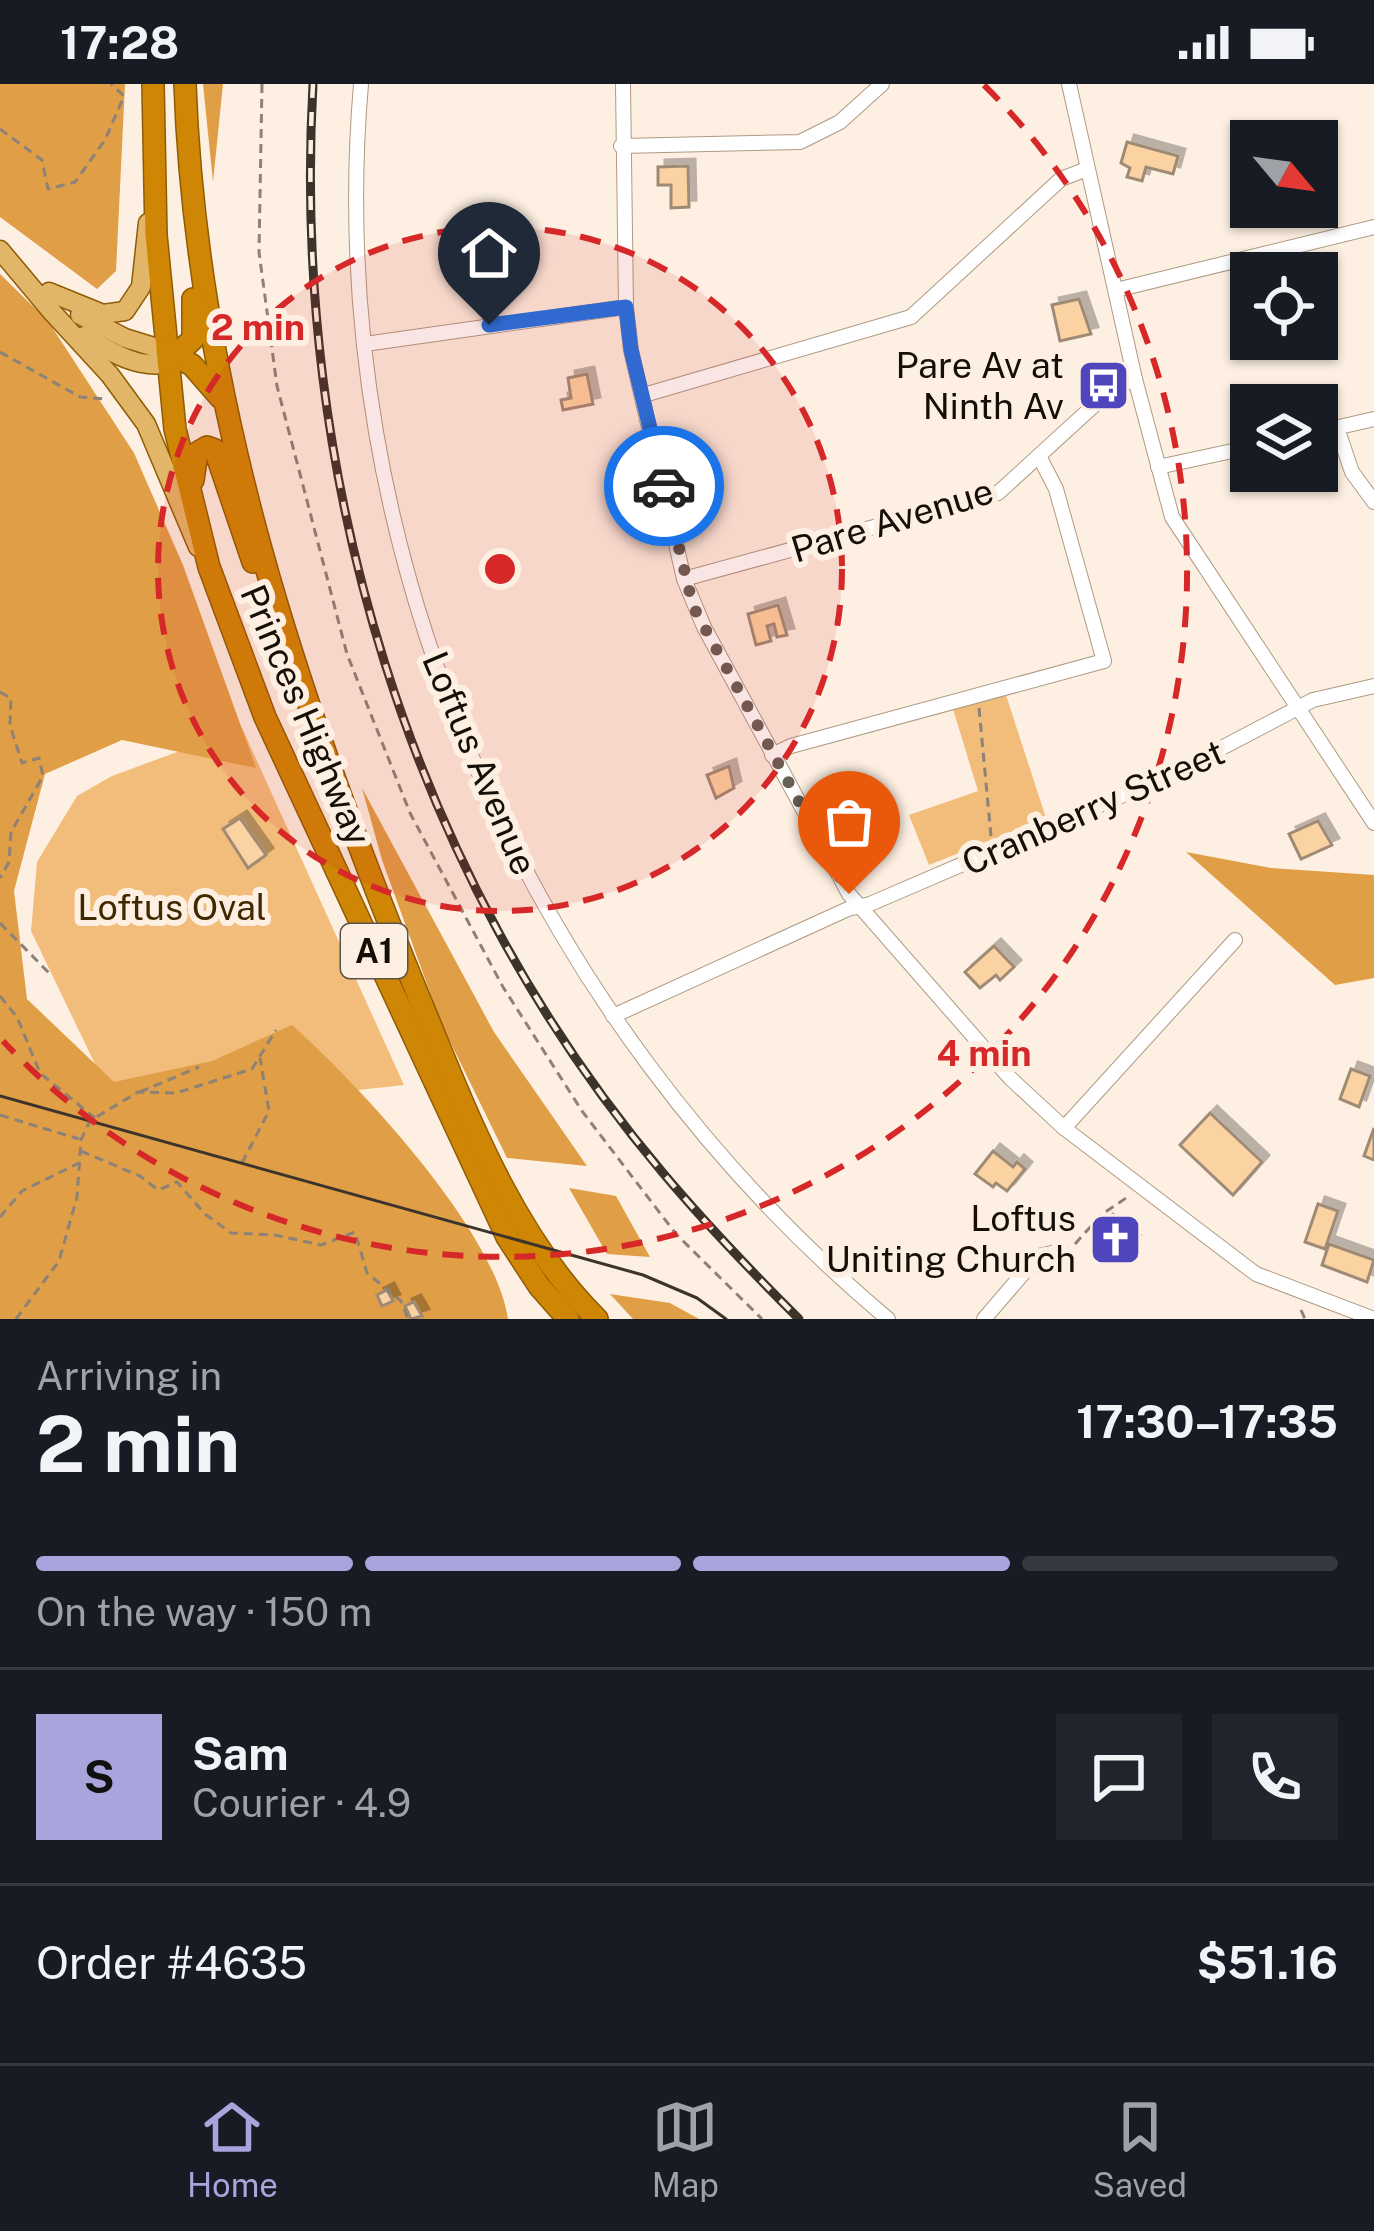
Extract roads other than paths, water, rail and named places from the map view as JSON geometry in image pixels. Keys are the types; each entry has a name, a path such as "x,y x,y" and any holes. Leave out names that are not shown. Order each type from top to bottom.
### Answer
{"highway":[{"name":"Princes Highway","path":"153,84 152,145 175,429 209,567 265,717 314,828 506,1238 547,1308 568,1319"},
{"name":"Princes Highway","path":"184,84 190,190 214,351 278,613 343,801 444,1055 537,1246 598,1319"},
{"path":"190,190 195,327 190,343 171,357 210,382 229,418"},
{"path":"191,499 195,456 212,448 219,456 249,554 278,613"}],"main road":[{"path":"49,292 106,314 122,312 134,301 144,272 152,145"},
{"path":"7,258 103,328 171,357"},
{"path":"7,258 120,387 161,451 209,567"},
{"path":"52,312 122,357 147,365 171,357"}],"street":[{"name":"Loftus Avenue","path":"361,84 358,224 365,344 392,511 440,683 498,819 527,878 614,1016 683,1110 804,1245 888,1319"},
{"path":"623,84 626,307 631,350 684,579 698,616 858,906 1010,1078 1064,1128 1256,1274 1374,1319"},
{"path":"622,146 800,142 840,122 882,84"},
{"path":"1069,84 1135,379 1172,517 1374,823"},
{"path":"644,395 911,316 1061,179 1087,169"},
{"path":"1116,290 1374,227"},
{"path":"365,344 626,307"},
{"name":"Pare Avenue","path":"684,579 998,493 1114,388 1135,379"},
{"path":"1338,428 1374,419"},
{"path":"1338,431 1352,472 1374,502"},
{"path":"1158,467 1230,452"},
{"path":"772,755 1104,661 1056,489 1040,458"},
{"name":"Cranberry Street","path":"614,1016 1234,745 1299,708 1330,695 1374,686"},
{"path":"1064,1128 1235,940"},
{"path":"984,1319 1035,1251 1061,1251"}],"tram line":[{"path":"0,1096 643,1275 697,1298 726,1319"}],"railway":[{"path":"313,84 311,230 323,376 347,521 384,662 435,799 498,931 574,1056 663,1173 799,1319"}],"place":[{"name":"Pare Av at Ninth Av","path":"1103,386"},
{"name":"Loftus Uniting Church","path":"1115,1239"}],"park label":[{"name":"Loftus Oval","path":"172,907"}]}
